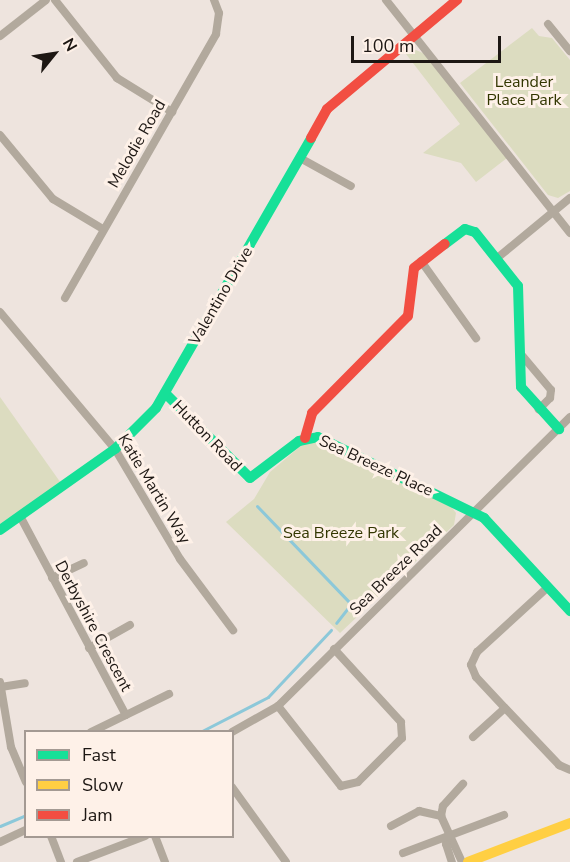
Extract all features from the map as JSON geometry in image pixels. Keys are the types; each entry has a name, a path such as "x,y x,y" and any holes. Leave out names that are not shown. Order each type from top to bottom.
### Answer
{"street":[{"path":"0,36 46,0"},
{"path":"55,0 117,78 172,112"},
{"name":"Melodie Road","path":"65,298 216,34 220,19 213,0"},
{"path":"386,0 570,233"},
{"name":"Valentino Drive","path":"0,530 115,449 165,393 327,108 416,38 457,0"},
{"path":"548,24 570,51"},
{"path":"0,135 53,199 104,229"},
{"path":"300,158 351,186"},
{"path":"496,259 570,198"},
{"path":"305,438 306,420 408,316 412,272 421,261 465,229 475,232 520,289 521,387 559,429"},
{"path":"421,261 476,338"},
{"name":"Katie Martin Way","path":"0,312 115,449 180,559 233,630"},
{"path":"520,353 551,390 550,398 539,409"},
{"name":"Hutton Road","path":"165,393 250,478"},
{"name":"Sea Breeze Road","path":"234,731 278,706 570,417"},
{"name":"Sea Breeze Place","path":"250,478 305,438 325,440 484,518 570,611"},
{"name":"Derbyshire Crescent","path":"20,516 126,715 95,730"},
{"path":"52,578 84,563"},
{"path":"548,587 472,658 474,675 559,765 570,770"},
{"path":"89,648 130,625"},
{"path":"278,706 335,782 346,787 358,782 402,738 401,722 334,649"},
{"path":"0,682 22,765"},
{"path":"1,687 25,683"},
{"path":"126,715 169,694"},
{"path":"473,737 505,708"},
{"path":"452,862 446,844 448,837 441,816 443,806 463,784"},
{"path":"234,790 286,862"},
{"path":"391,826 419,811 441,816"},
{"path":"403,853 504,815"},
{"path":"468,862 570,823"},
{"path":"0,842 24,831"},
{"path":"448,837 454,841 462,862"},
{"path":"51,838 61,862"},
{"path":"77,862 142,838"},
{"path":"155,838 165,862"}],"green space":[{"name":"Leander Place Park","path":"532,28 539,36 552,38 570,60 570,191 558,198 548,195 460,83"},
{"path":"416,50 425,54 507,158 476,182 461,163 423,153 460,124 406,54"},
{"path":"0,397 63,486 0,530"},
{"name":"Sea Breeze Park","path":"314,441 450,505 456,513 454,525 340,633 226,522 254,499 270,472 303,444"}],"waterway":[{"path":"257,506 351,604 336,623"},
{"path":"204,730 268,697 331,630"},
{"path":"0,826 24,816"}],"traffic: fast":[{"path":"0,530 115,449 156,408 311,138"},
{"path":"445,244 465,229 475,232 518,286 521,387 559,429"},
{"path":"165,393 250,478 299,441 318,437 484,518 570,611"}],"traffic: slow":[{"path":"468,862 570,823"}],"traffic: jam":[{"path":"311,138 327,109 457,0"},
{"path":"305,438 312,413 408,316 414,268 445,244"}]}
